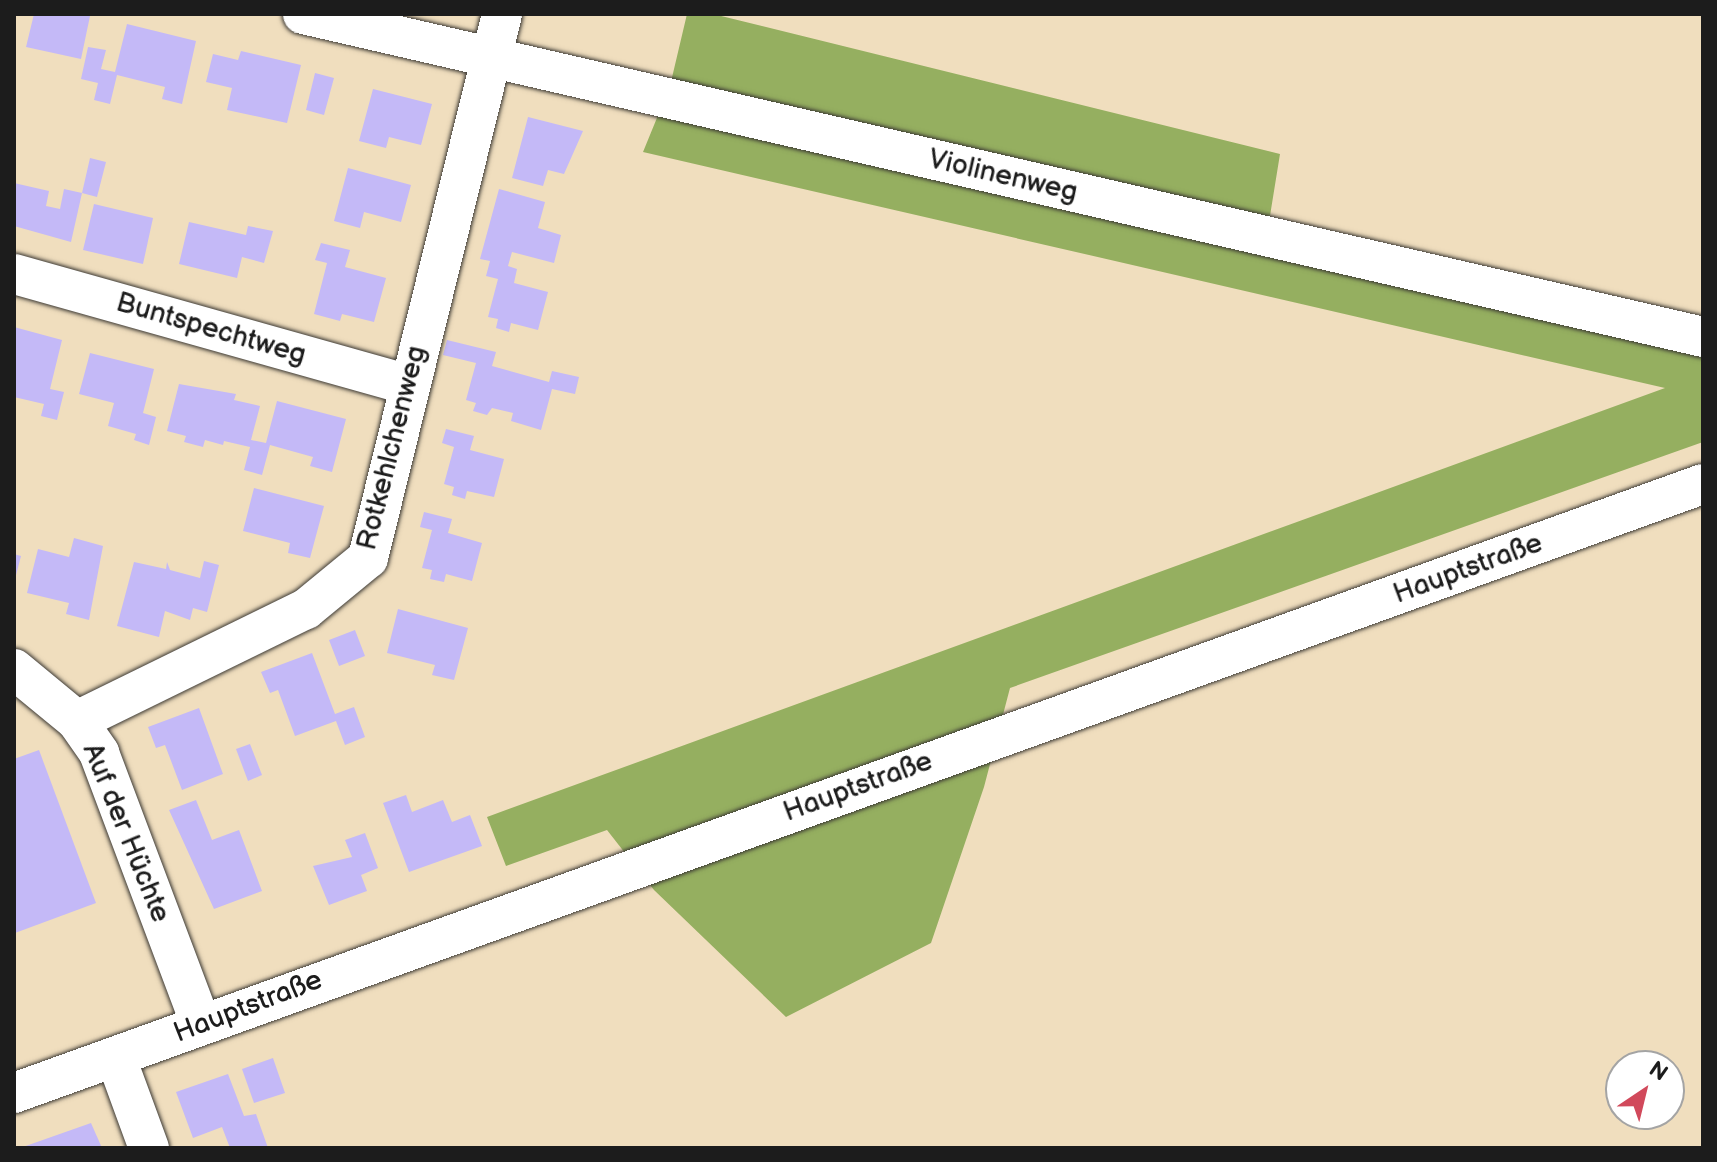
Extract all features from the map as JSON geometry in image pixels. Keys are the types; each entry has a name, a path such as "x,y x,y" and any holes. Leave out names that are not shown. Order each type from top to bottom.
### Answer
{"street":[{"name":"Violinenweg","path":"303,14 1703,337"},
{"name":"Rotkehlchenweg","path":"77,721 306,609 368,558 408,385 502,14"},
{"name":"Buntspechtweg","path":"14,274 408,385"},
{"name":"Hauptstraße","path":"14,1093 1703,484"},
{"name":"Auf der Hüchte","path":"14,669 77,721 99,753 201,1024"},
{"path":"116,1058 149,1148"}],"green space":[{"path":"687,14 713,14 1280,154 1269,222 1703,320 1703,442 1010,688 984,787 931,943 786,1017 654,890 607,830 506,866 487,817 1665,388 643,152 670,86"}],"building":[{"path":"34,14 90,16 81,59 26,47"},
{"path":"127,24 196,41 182,104 162,99 165,87 117,75 110,104 94,100 98,83 81,79 88,47 106,50 101,69 115,72"},
{"path":"241,51 301,65 287,123 227,110 232,88 206,82 213,54 238,60"},
{"path":"315,73 334,78 324,115 306,110"},
{"path":"373,89 432,104 421,145 389,137 386,148 359,141"},
{"path":"528,117 583,131 564,174 548,170 543,186 512,178"},
{"path":"90,158 106,162 97,197 82,193"},
{"path":"348,168 411,185 401,222 364,212 360,228 334,221"},
{"path":"14,183 49,191 46,206 60,209 64,189 82,193 71,242 14,226"},
{"path":"499,189 545,202 538,228 561,235 554,263 512,252 508,266 517,269 514,283 548,292 538,330 511,323 509,332 496,328 498,319 488,317 498,279 486,276 490,261 480,259"},
{"path":"94,204 153,218 143,264 83,250"},
{"path":"189,222 246,235 248,226 273,231 264,263 242,257 237,278 179,264"},
{"path":"321,243 350,250 345,267 386,278 374,322 342,314 340,321 314,314 327,263 315,260"},
{"path":"14,327 62,340 50,389 64,392 57,420 41,416 44,404 14,397"},
{"path":"447,340 496,352 492,366 549,382 552,371 579,377 575,394 552,389 541,430 511,421 513,413 492,408 487,415 473,411 476,403 466,400 476,363 443,355"},
{"path":"90,353 154,369 143,413 156,417 149,445 134,440 136,434 108,426 114,403 79,394"},
{"path":"179,384 236,394 234,400 260,406 251,440 266,443 277,401 346,419 332,472 310,466 313,457 270,445 262,475 244,470 250,447 224,441 223,445 205,440 203,447 184,442 186,436 167,431"},
{"path":"446,429 474,436 470,450 504,459 494,497 467,491 465,499 452,495 454,487 444,484 454,447 442,443"},
{"path":"254,488 324,506 310,558 288,553 290,543 243,531"},
{"path":"424,512 452,519 448,533 482,543 472,581 446,574 444,582 430,579 432,570 422,568 432,530 420,527"},
{"path":"74,538 103,546 89,620 66,614 69,603 27,593 38,549 69,557"},
{"path":"14,554 21,556 15,579 14,579"},
{"path":"204,561 219,565 207,612 193,608 190,620 165,611 159,637 117,626 134,562 166,569 167,562 170,570 200,578"},
{"path":"398,609 468,628 454,680 432,675 435,665 387,653"},
{"path":"355,630 365,656 339,666 329,640"},
{"path":"312,653 335,714 354,707 365,737 345,745 336,721 295,736 278,690 270,693 261,672"},
{"path":"199,708 223,774 182,790 165,745 156,748 148,727"},
{"path":"250,744 262,775 248,781 236,749"},
{"path":"39,750 96,903 15,933 14,759"},
{"path":"406,795 412,812 443,800 452,822 470,815 482,846 409,872 383,803"},
{"path":"196,800 212,840 239,830 262,891 214,909 169,810"},
{"path":"365,833 378,868 361,875 367,891 329,905 313,866 352,857 345,840"},
{"path":"273,1058 285,1093 254,1103 242,1069"},
{"path":"228,1074 244,1116 256,1114 268,1148 230,1148 222,1127 193,1138 176,1092"},
{"path":"91,1123 102,1148 20,1148"}]}
